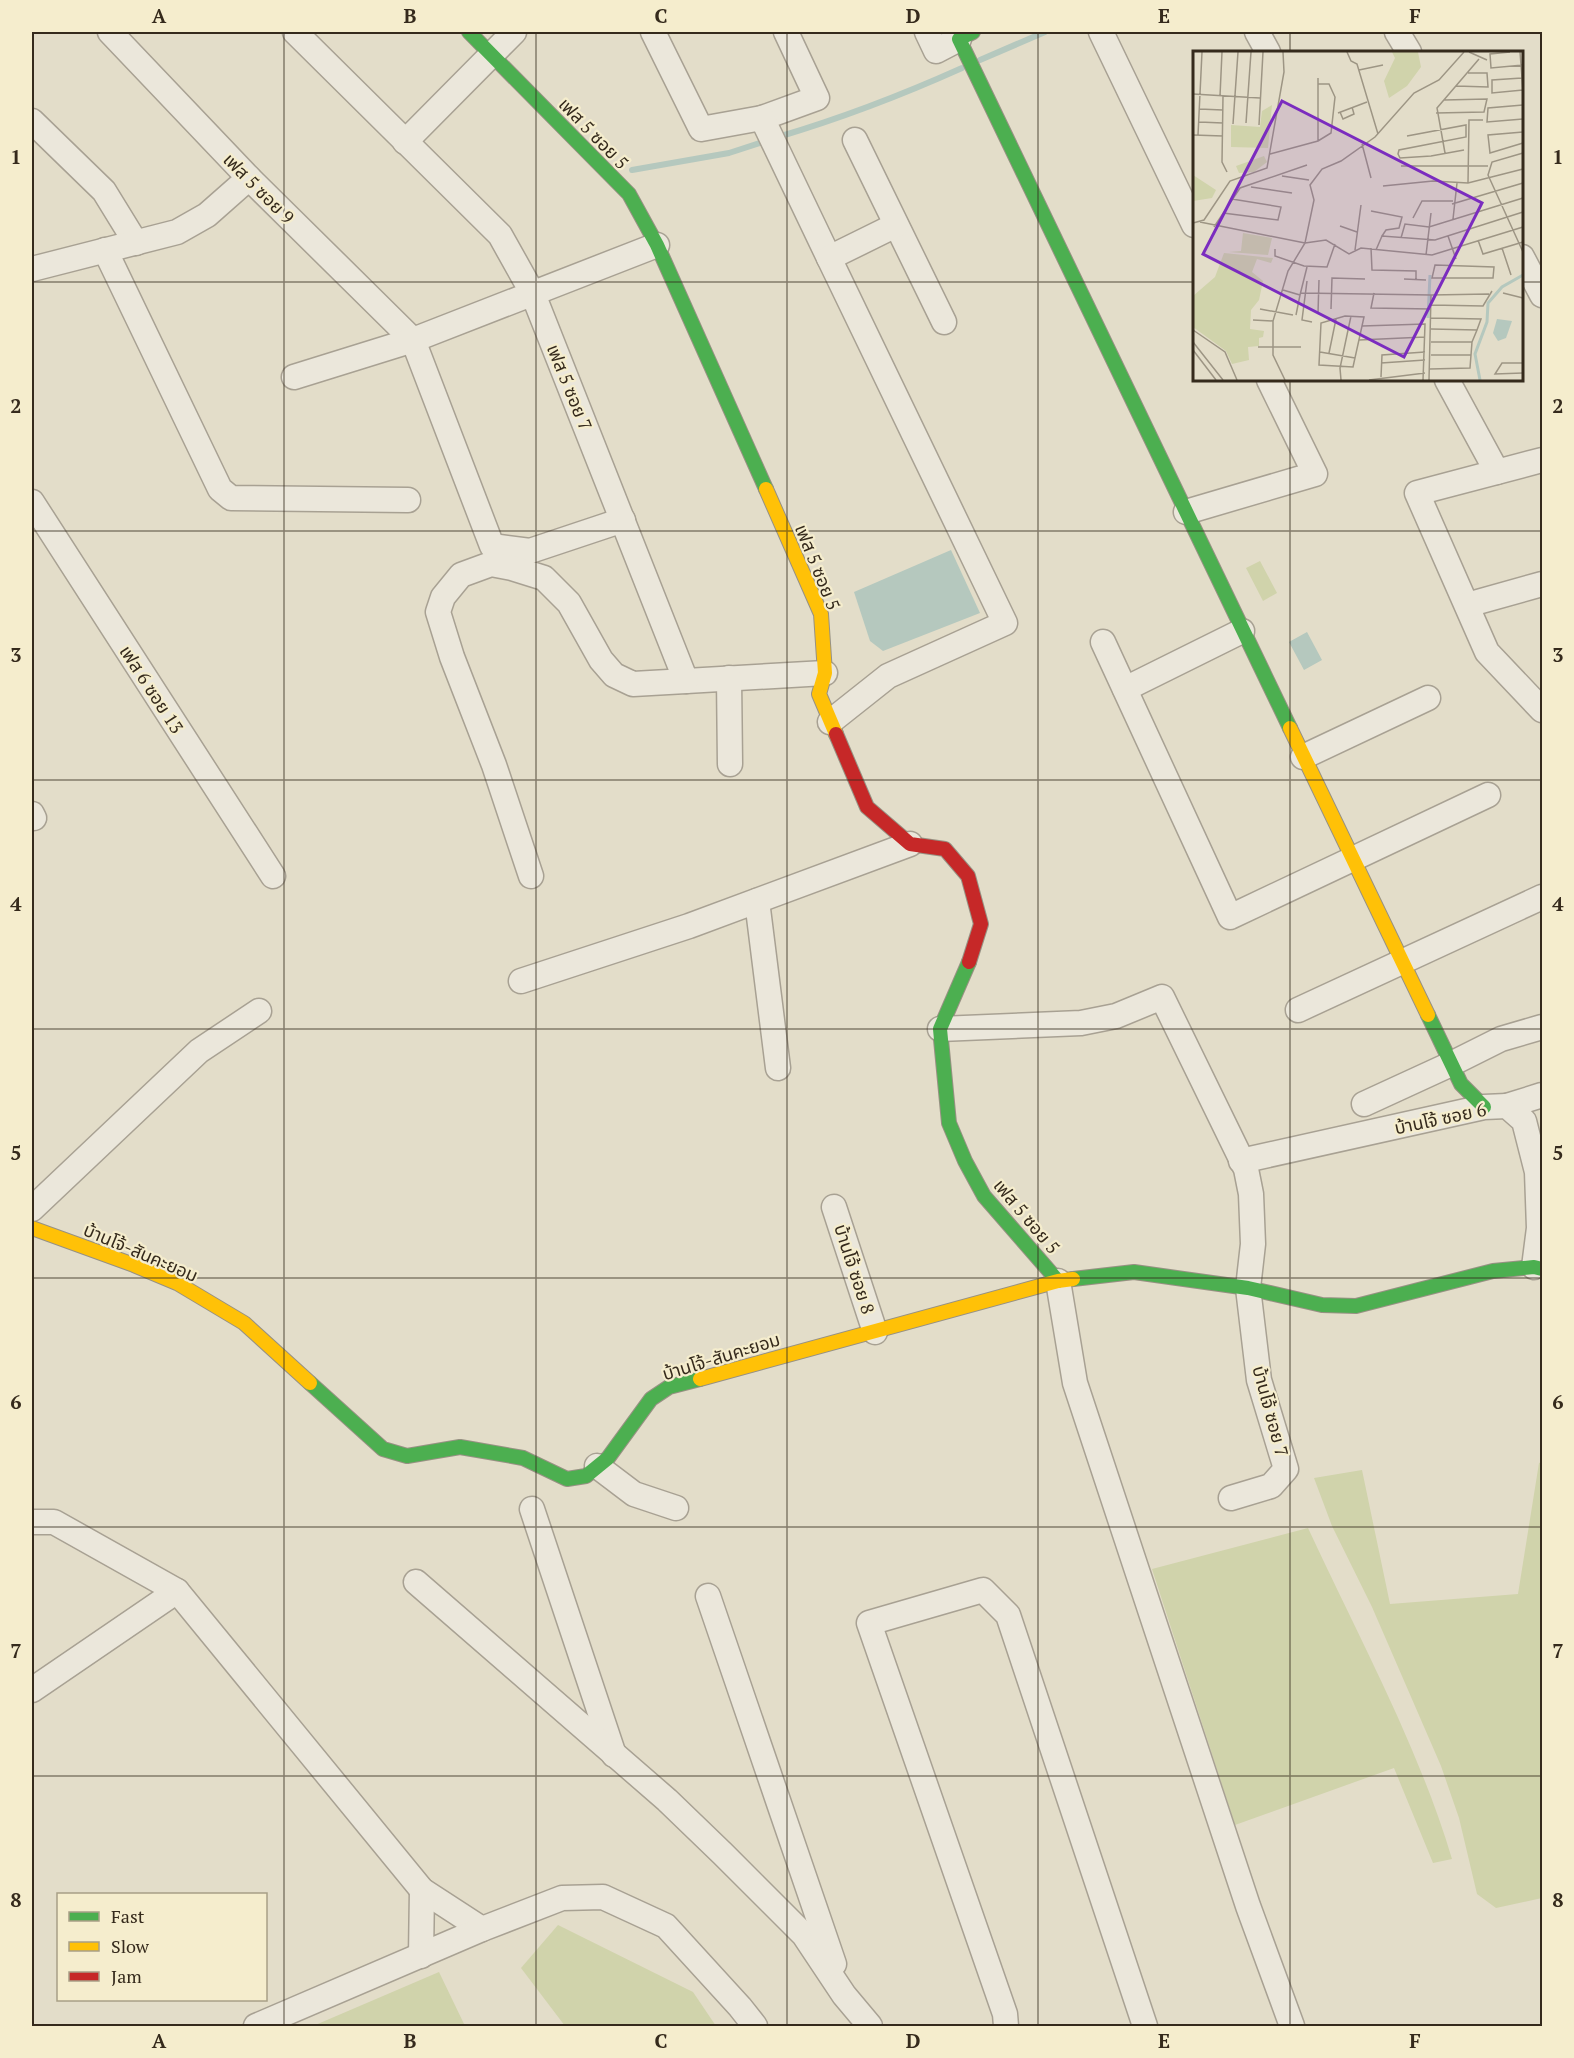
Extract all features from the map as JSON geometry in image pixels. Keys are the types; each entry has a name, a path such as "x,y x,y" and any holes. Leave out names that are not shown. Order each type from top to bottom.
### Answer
{"street":[{"name":"เฟส 5 ซอย 9","path":"110,32 249,178 413,340"},
{"name":"เฟส 5 ซอย 7","path":"295,32 500,235 533,294 686,681"},
{"name":"เฟส 5 ซอย 5","path":"469,32 629,194 657,245 821,614 825,673 819,694 867,807 910,844 945,849 968,876 981,924 972,957 940,1029 949,1124 984,1196 1058,1281"},
{"path":"405,142 514,32"},
{"path":"653,32 701,129 762,118 818,99 786,32"},
{"path":"927,32 936,51 966,42 979,77 1242,631 1461,1084 1496,1107 1542,1095"},
{"path":"1101,32 1193,223"},
{"path":"1257,32 1267,51"},
{"path":"1397,32 1408,51"},
{"path":"762,118 1005,623 888,676 830,722"},
{"path":"32,121 104,190 136,243"},
{"path":"855,140 944,322"},
{"path":"32,269 177,232 207,215 249,178"},
{"path":"829,258 896,225"},
{"path":"294,377 413,340 657,245"},
{"path":"105,250 220,489 231,498 408,500"},
{"path":"1523,261 1542,296"},
{"path":"413,340 492,546 530,551 623,520"},
{"path":"1186,512 1315,474 1269,381"},
{"path":"1448,381 1497,472"},
{"path":"1542,460 1417,493 1487,652 1542,710"},
{"name":"เฟส 6 ซอย 13","path":"32,502 273,876"},
{"path":"531,876 494,765 452,657 438,612 442,597 461,575 490,564 512,567 544,578 569,603 601,660 614,675 633,684 825,673"},
{"path":"1467,605 1542,584"},
{"path":"1125,689 1242,631"},
{"path":"1103,642 1230,917 1488,795"},
{"path":"729,678 730,764"},
{"path":"1303,757 1428,698"},
{"path":"521,981 689,926 910,844"},
{"path":"1298,1010 1542,897"},
{"path":"757,901 778,1068"},
{"path":"940,1029 1081,1023 1116,1016 1162,997 1246,1169 1251,1194 1252,1244 1248,1288"},
{"path":"32,1209 199,1051 259,1011"},
{"path":"1364,1104 1501,1039 1542,1027"},
{"name":"บ้านโจ้ ซอย 6","path":"1241,1161 1496,1107 1524,1121 1537,1172 1538,1268"},
{"name":"บ้านโจ้ ซอย 8","path":"834,1207 875,1332"},
{"name":"บ้านโจ้-สันคะยอม","path":"32,1228 177,1283 244,1323 383,1449 407,1455 460,1447 523,1458 567,1479 586,1476 608,1458 651,1399 669,1387 1058,1281 1134,1272 1248,1288 1322,1305 1356,1306 1493,1271 1538,1268"},
{"path":"1058,1281 1075,1383 1248,1906 1292,2026"},
{"name":"บ้านโจ้ ซอย 7","path":"1231,1498 1271,1486 1286,1469 1259,1380 1248,1288"},
{"path":"597,1466 634,1494 676,1508"},
{"path":"532,1509 614,1755"},
{"path":"32,1522 54,1522 177,1591 422,1890 482,1929"},
{"path":"416,1582 667,1800 804,1935 844,1995 870,2026"},
{"path":"1006,2026 1005,2014 869,1623 983,1590 1008,1615 1146,2026"},
{"path":"32,1690 177,1591"},
{"path":"708,1596 844,1995"},
{"path":"421,1956 422,1890"},
{"path":"256,2026 482,1929 562,1898 603,1897 666,1926 755,2026"}],"green space":[{"path":"1260,561 1277,593 1263,601 1246,568"},
{"path":"1542,1462 1542,1898 1496,1908 1477,1894 1459,1818 1441,1766 1372,1607 1332,1526 1314,1478 1362,1470 1390,1604 1518,1594 1539,1463"},
{"path":"1308,1528 1405,1733 1438,1816 1452,1859 1433,1863 1394,1768 1235,1825 1152,1569"},
{"path":"558,1925 693,1992 716,2026 565,2026 521,1968"},
{"path":"439,1972 465,2026 313,2026"}],"shaded area":[{"path":"951,550 980,613 883,651 870,641 854,592"},
{"path":"1307,632 1322,660 1304,670 1289,642"}],"waterway":[{"path":"980,60 1045,32"},
{"path":"778,137 872,106 962,68"},
{"path":"632,170 729,153 766,141"}],"traffic: fast":[{"path":"469,32 629,194 657,245 766,489"},
{"path":"973,32 959,39 1290,728"},
{"path":"969,962 940,1029 949,1123 965,1161 984,1196 1058,1281"},
{"path":"1428,1015 1461,1084 1484,1107"},
{"path":"1073,1279 1134,1272 1248,1288 1322,1305 1356,1306 1493,1271 1534,1267 1542,1269"},
{"path":"310,1383 383,1449 407,1456 460,1447 523,1458 567,1479 586,1476 608,1458 651,1399 669,1387 700,1379"}],"traffic: slow":[{"path":"766,489 821,614 825,673 819,694 836,734"},
{"path":"1290,728 1428,1015"},
{"path":"32,1228 177,1283 244,1323 310,1383"},
{"path":"700,1379 1058,1281 1073,1279"}],"traffic: jam":[{"path":"836,734 867,807 910,844 945,849 968,876 981,924 969,962"}]}
